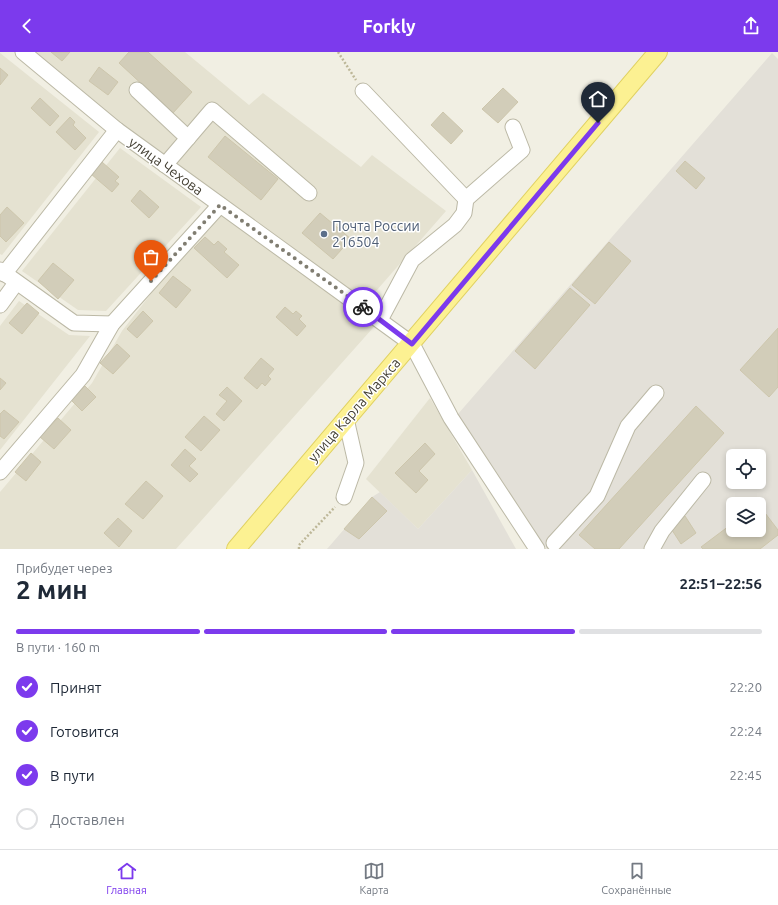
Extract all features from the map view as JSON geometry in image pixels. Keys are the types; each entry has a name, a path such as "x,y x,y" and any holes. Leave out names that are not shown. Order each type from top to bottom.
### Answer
{"main road":[{"name":"улица Карла Маркса","path":"236,549 346,419 412,344 658,52"}],"street":[{"name":"улица Чехова","path":"22,52 117,130 412,344"},
{"path":"137,90 188,138"},
{"path":"363,91 466,200"},
{"path":"164,165 212,110 309,193"},
{"path":"380,320 412,260 455,225 464,213 466,200 522,150 513,127"},
{"path":"112,324 74,323 2,272 117,130"},
{"path":"0,472 82,374 112,324 220,205"},
{"path":"0,305 16,283"},
{"path":"412,344 451,418 537,549"},
{"path":"526,534 544,537 558,546 597,496 628,426 656,393"},
{"path":"344,497 356,463 346,419"},
{"path":"652,549 662,531 703,480"}],"path":[{"path":"338,52 363,91"},
{"path":"299,549 299,545 344,497"}],"shaded area":[{"path":"23,52 185,52 249,105 263,93 361,167 372,155 446,211 363,306 380,320 176,549 0,549 0,492 92,383 122,331 220,205"},
{"path":"0,53 99,132 2,255 0,254"},
{"path":"772,53 778,59 778,549 547,549 458,414"},
{"path":"120,148 201,207 106,311 78,310 22,271"},
{"path":"19,301 69,335 90,336 0,450 0,326"},
{"path":"430,398 472,470 418,529 366,479"},
{"path":"472,470 516,549 327,549 372,497 380,492 418,529"}],"building":[{"path":"51,52 70,52 62,61"},
{"path":"129,52 148,52 192,92 173,113 119,63"},
{"path":"99,67 118,82 108,95 89,81"},
{"path":"0,68 8,75 0,85"},
{"path":"503,88 518,102 498,123 482,109"},
{"path":"40,98 59,116 50,126 31,108"},
{"path":"443,112 463,131 451,144 431,125"},
{"path":"70,117 75,122 73,125 86,138 75,150 56,132"},
{"path":"225,136 278,179 261,200 208,157"},
{"path":"685,161 705,178 696,189 676,171"},
{"path":"102,162 119,177 115,181 119,184 112,192 91,174"},
{"path":"140,190 159,207 149,218 131,201"},
{"path":"7,207 24,223 6,242 0,236 0,215"},
{"path":"320,213 351,239 333,259 302,233"},
{"path":"205,237 214,245 218,241 227,249 224,252 239,265 227,278 194,248"},
{"path":"609,242 631,261 595,304 572,285"},
{"path":"53,263 74,280 58,299 38,281"},
{"path":"173,276 191,290 176,308 159,293"},
{"path":"570,288 590,305 535,369 515,351"},
{"path":"27,303 39,313 22,334 9,323"},
{"path":"285,307 293,314 296,311 302,316 299,319 306,326 297,336 276,317"},
{"path":"143,311 153,321 137,338 127,329"},
{"path":"778,328 778,387 769,397 740,370"},
{"path":"117,344 130,356 113,374 100,363"},
{"path":"261,358 274,369 268,376 271,379 265,386 262,383 257,389 244,378"},
{"path":"0,378 6,383 0,390"},
{"path":"85,386 96,397 82,411 71,400"},
{"path":"227,387 242,401 224,421 216,414 227,401 219,395"},
{"path":"696,406 724,433 619,549 595,549 579,535"},
{"path":"4,410 19,422 4,439 0,436 0,414"},
{"path":"204,416 220,430 201,451 185,437"},
{"path":"58,418 71,430 54,449 40,437"},
{"path":"425,443 435,454 419,471 428,480 416,493 395,473"},
{"path":"185,449 196,459 189,466 198,474 190,482 171,465"},
{"path":"31,453 41,462 26,481 15,472"},
{"path":"146,481 163,496 143,519 125,504"},
{"path":"372,497 387,511 359,539 344,529"},
{"path":"766,514 778,530 778,535 760,549 703,549 701,547 726,528 726,537 766,537"},
{"path":"685,516 696,533 681,544 670,527"},
{"path":"118,518 132,531 119,547 104,533"}],"way so far":[{"path":"151,281 220,205 363,307"}],"place":[{"name":"Почта России 216504","path":"324,234"}],"route":[{"path":"363,307 412,344 598,123"}]}
